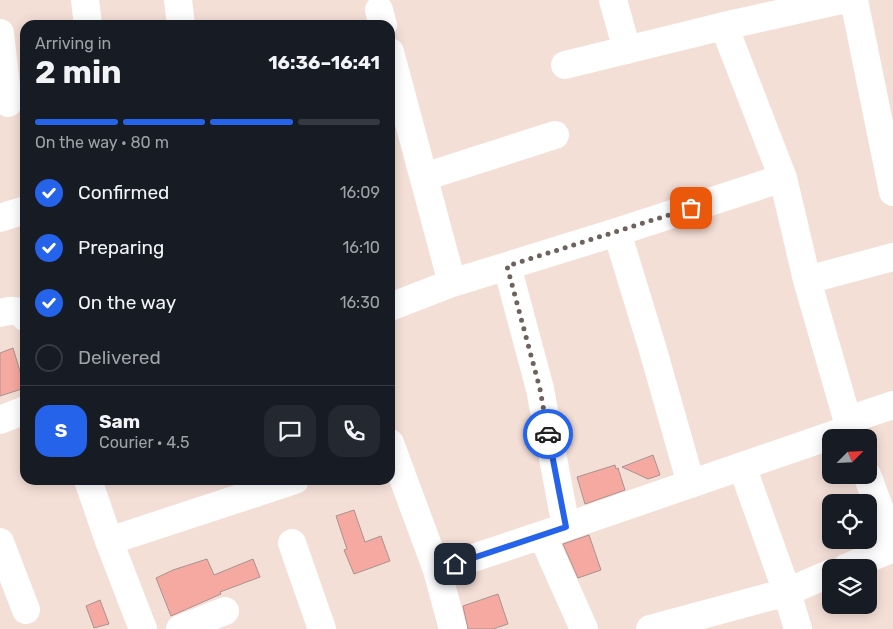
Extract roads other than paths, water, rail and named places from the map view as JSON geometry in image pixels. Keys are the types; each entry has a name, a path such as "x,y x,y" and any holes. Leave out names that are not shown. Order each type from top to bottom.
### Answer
{"street":[{"path":"85,0 87,20"},
{"path":"178,0 180,20"},
{"path":"613,0 627,50"},
{"path":"565,65 724,26 841,0"},
{"path":"854,0 893,192"},
{"path":"724,26 783,178 807,280 850,429 893,406"},
{"path":"7,49 8,103"},
{"path":"395,70 452,283"},
{"path":"424,177 555,134"},
{"path":"395,305 452,283 783,178"},
{"path":"0,218 20,212"},
{"path":"617,232 691,484"},
{"path":"807,280 893,257"},
{"path":"507,266 540,389 554,531 584,629"},
{"path":"0,313 10,310 20,312"},
{"path":"0,420 20,412"},
{"path":"438,570 822,439"},
{"path":"395,458 438,570 453,629"},
{"path":"742,466 787,592 798,629"},
{"path":"870,484 893,544"},
{"path":"90,485 109,542 143,629"},
{"path":"109,542 273,485"},
{"path":"0,542 26,610"},
{"path":"292,543 322,629"},
{"path":"867,559 893,548"},
{"path":"650,629 787,592 822,578"},
{"path":"180,629 225,611"}]}
